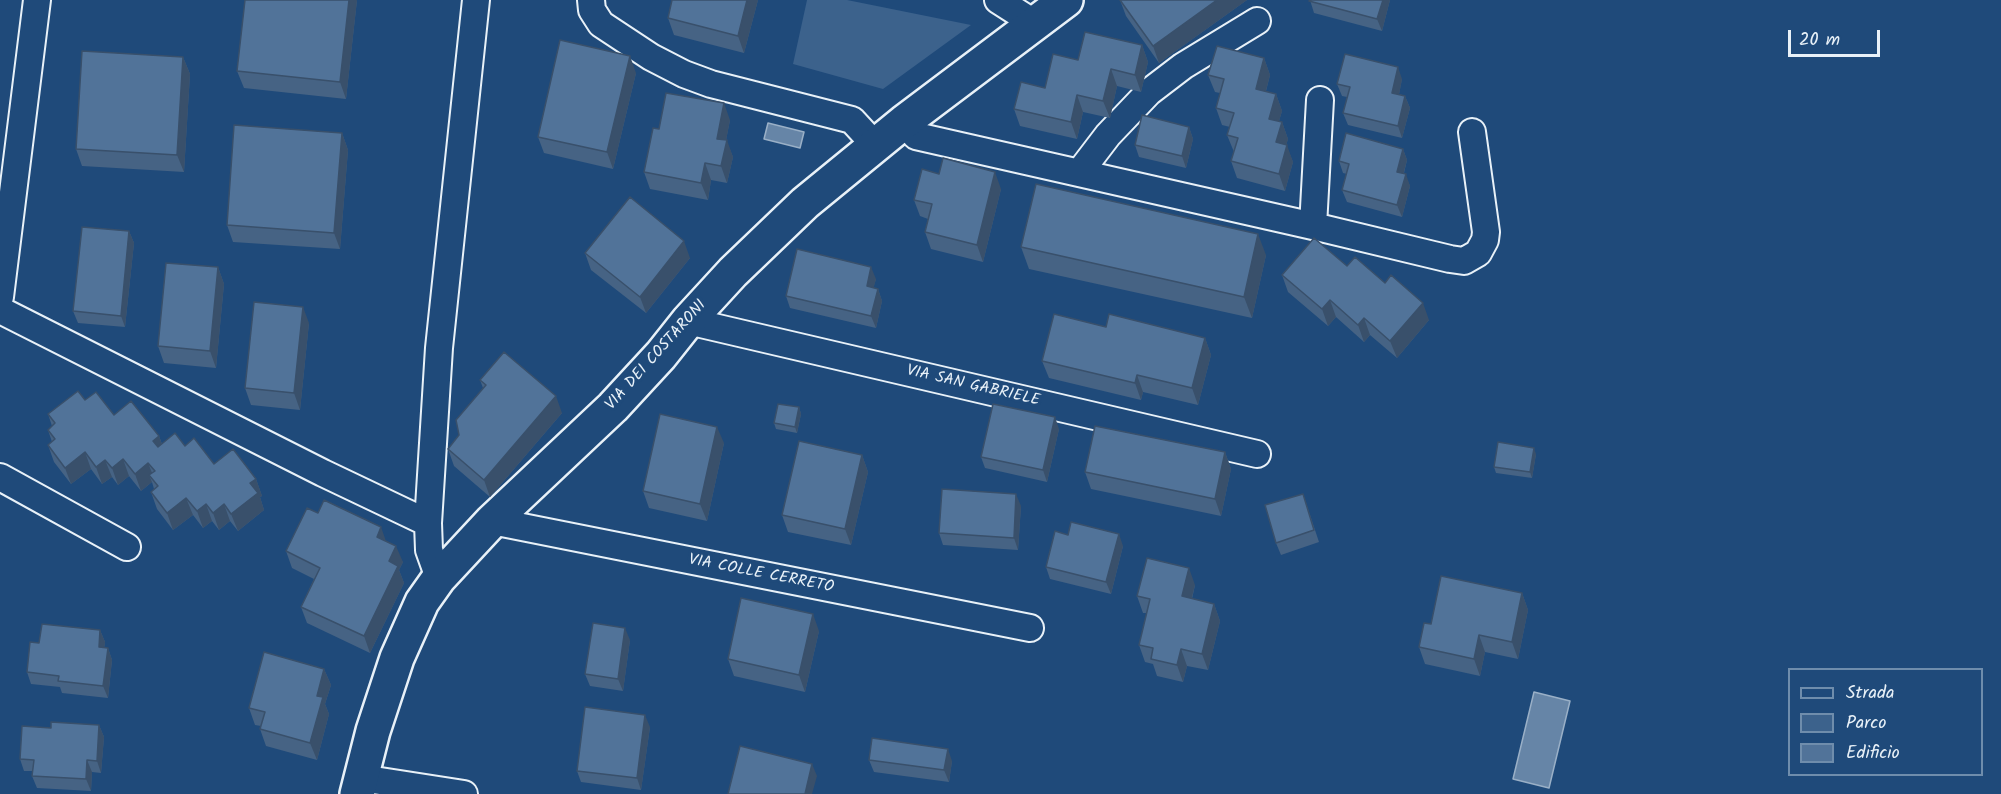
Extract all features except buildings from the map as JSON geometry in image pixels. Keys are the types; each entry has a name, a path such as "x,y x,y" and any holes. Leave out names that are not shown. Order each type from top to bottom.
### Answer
{"street":[{"path":"0,297 37,0"},
{"path":"439,578 429,550 428,523 439,348 476,0"},
{"path":"591,0 592,10 601,24 651,57 678,71 702,82 852,120 875,145"},
{"path":"998,0 1034,23"},
{"name":"VIA DEI COSTARONI","path":"359,786 397,658 422,602 439,578 492,521 613,407 661,356 688,321 733,272 805,203 904,122 1066,0"},
{"path":"1079,173 1122,120 1154,88 1183,66 1257,21"},
{"path":"1313,226 1320,100"},
{"path":"904,122 916,136 1464,261 1471,258 1482,247 1486,232 1472,132"},
{"path":"0,310 428,523"},
{"name":"VIA SAN GABRIELE","path":"688,321 1257,454"},
{"path":"0,477 127,546"},
{"name":"VIA COLLE CERRETO","path":"492,521 1030,628"},
{"path":"359,786 464,794"}],"green space":[{"path":"807,0 847,0 971,25 883,89 793,64"}],"shaded area":[{"path":"768,123 804,132 800,148 764,139"},
{"path":"1534,692 1570,701 1549,788 1513,779"}]}
